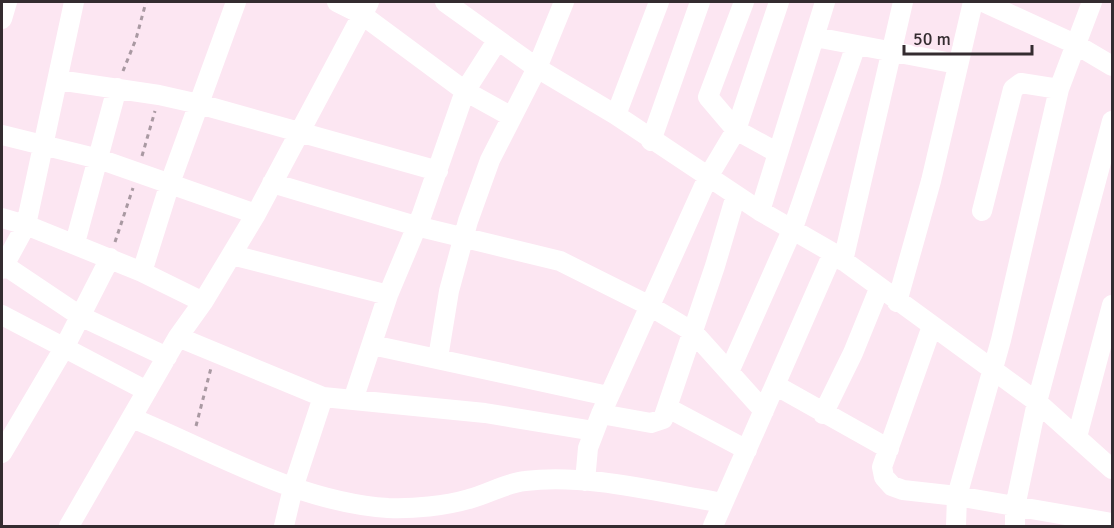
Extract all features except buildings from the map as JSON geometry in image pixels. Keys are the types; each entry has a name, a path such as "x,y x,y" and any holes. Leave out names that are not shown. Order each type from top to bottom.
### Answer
{"street":[{"path":"2,19 7,2"},
{"path":"74,2 26,225 3,267 80,316 167,357"},
{"path":"142,272 170,183 236,2"},
{"path":"337,2 365,8 465,91 512,117"},
{"path":"444,2 537,68 616,115 651,141 760,211 794,228 838,257 1037,402 1113,469"},
{"path":"438,358 449,291 464,237 490,160 537,68 564,2"},
{"path":"616,115 659,2"},
{"path":"651,141 699,2"},
{"path":"744,2 708,97 736,130 778,153"},
{"path":"585,481 588,448 601,413 708,177 736,130 779,2"},
{"path":"760,211 825,2"},
{"path":"713,526 775,385 838,257 903,2"},
{"path":"897,302 931,181 973,2"},
{"path":"983,2 1075,44 1113,66"},
{"path":"956,526 957,496 1001,340 1059,89 1092,2"},
{"path":"69,526 178,337 203,302 256,214 365,8"},
{"path":"815,37 957,64"},
{"path":"353,400 388,295 438,171 465,91 497,41"},
{"path":"729,372 794,228 856,45"},
{"path":"58,80 159,95 199,104 438,171"},
{"path":"982,211 1013,89 1021,83 1059,89"},
{"path":"75,243 117,88"},
{"path":"1015,517 1037,402 1113,121"},
{"path":"2,135 44,143 138,171 256,214"},
{"path":"272,183 416,226 560,261 648,305 693,332 764,411"},
{"path":"372,345 438,358 601,413 651,423 663,419 736,195"},
{"path":"2,218 75,243 203,302"},
{"path":"232,255 388,295"},
{"path":"2,453 64,348 110,258"},
{"path":"824,414 853,353 879,289"},
{"path":"1077,437 1113,305"},
{"path":"2,315 147,391"},
{"path":"932,326 882,467 884,477 892,486 903,490 957,496 1015,517 1113,523"},
{"path":"178,337 323,397 486,413 601,413"},
{"path":"775,385 889,449"},
{"path":"284,526 293,488 323,397"},
{"path":"668,408 747,450"},
{"path":"132,418 293,488 346,503 390,508 468,500 522,481 546,479 585,481 723,503"}],"path":[{"path":"117,88 136,39 146,2"},
{"path":"110,258 159,95"},
{"path":"191,442 214,353"}]}
